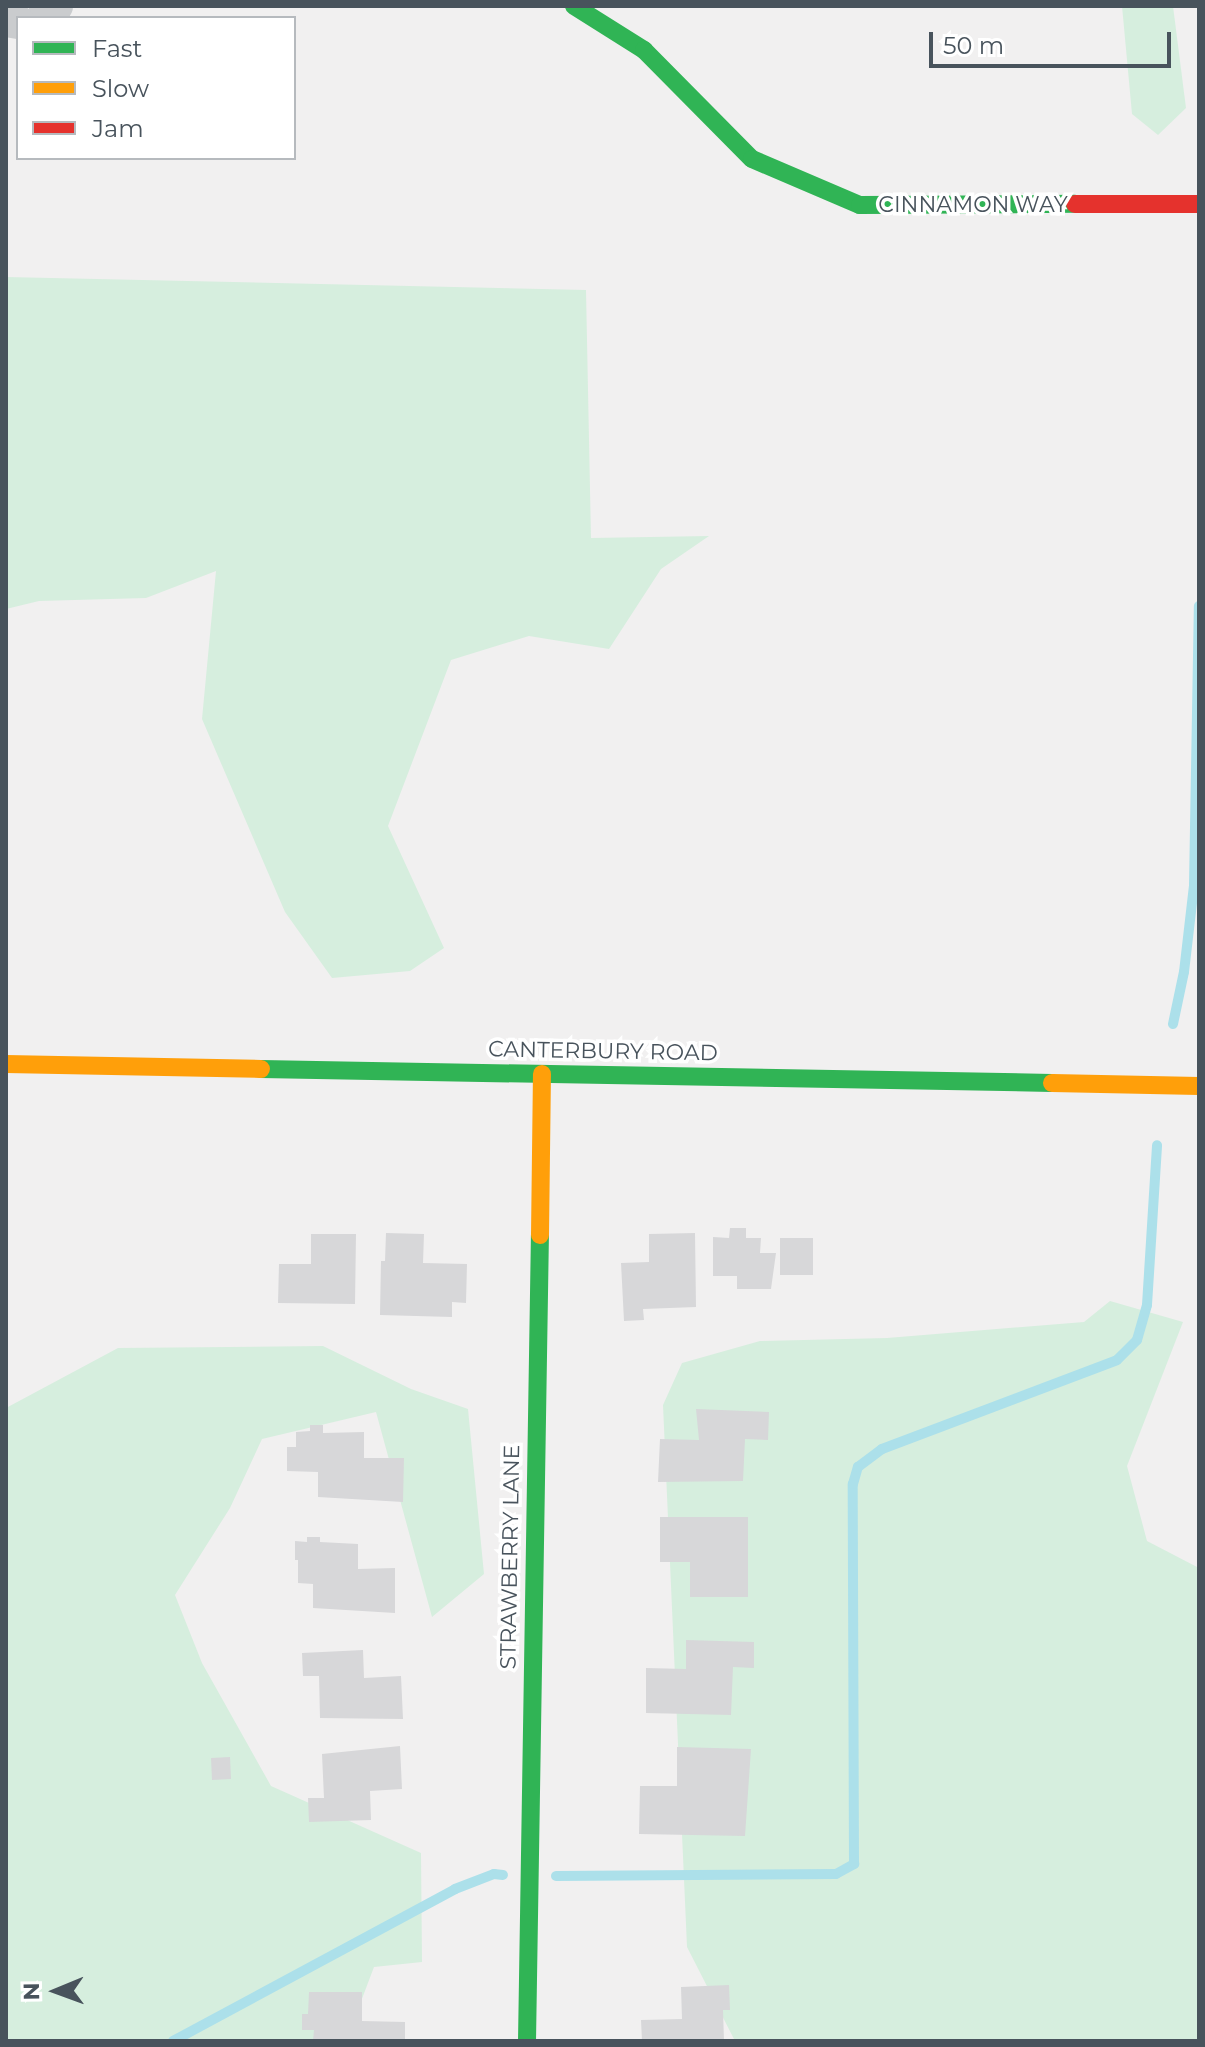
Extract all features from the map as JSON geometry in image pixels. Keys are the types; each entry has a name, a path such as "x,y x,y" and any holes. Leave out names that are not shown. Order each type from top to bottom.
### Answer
{"street":[{"name":"CINNAMON WAY","path":"574,6 644,50 752,159 860,205 1199,204"},
{"name":"CANTERBURY ROAD","path":"6,1064 1199,1086"},
{"name":"STRAWBERRY LANE","path":"527,2041 542,1074"}],"green space":[{"path":"1122,6 1173,6 1186,108 1158,135 1132,114"},
{"path":"6,277 586,290 591,538 709,536 661,569 609,649 529,636 451,660 388,826 444,948 410,971 332,978 285,912 202,719 216,571 146,598 39,601 6,609"},
{"path":"1110,1301 1183,1322 1127,1466 1147,1541 1199,1568 1199,2041 735,2041 687,1947 663,1405 682,1363 760,1341 887,1338 1084,1322"},
{"path":"323,1346 411,1389 468,1409 484,1574 432,1617 376,1412 262,1439 230,1508 175,1595 202,1663 271,1786 421,1853 422,1962 374,1967 346,2041 6,2041 6,1408 118,1348"}],"building":[{"path":"730,1228 746,1228 746,1238 761,1238 760,1253 776,1253 771,1289 737,1289 737,1276 713,1276 713,1237 729,1238"},
{"path":"386,1233 424,1234 423,1263 467,1264 466,1303 452,1302 452,1317 380,1315 381,1261 385,1261"},
{"path":"695,1233 696,1307 643,1309 644,1320 624,1321 621,1263 649,1262 649,1234"},
{"path":"311,1234 356,1234 355,1304 278,1303 279,1264 311,1264"},
{"path":"780,1238 813,1238 813,1275 780,1275"},
{"path":"696,1409 769,1412 768,1440 745,1439 743,1481 658,1482 660,1439 699,1440"},
{"path":"310,1425 323,1425 323,1433 364,1432 364,1458 404,1458 403,1502 318,1497 318,1472 287,1471 287,1447 296,1447 296,1432 310,1431"},
{"path":"660,1517 748,1517 748,1597 690,1597 690,1562 660,1562"},
{"path":"307,1537 320,1537 320,1542 358,1544 358,1569 395,1568 395,1613 313,1608 313,1584 298,1583 298,1560 295,1560 295,1541 307,1542"},
{"path":"686,1640 754,1642 754,1668 733,1667 731,1715 646,1713 646,1668 686,1669"},
{"path":"363,1650 364,1678 401,1676 403,1719 320,1718 319,1676 303,1676 302,1653"},
{"path":"400,1746 402,1789 370,1791 371,1820 309,1822 308,1798 324,1798 322,1754"},
{"path":"677,1747 751,1749 745,1836 639,1834 640,1786 677,1786"},
{"path":"230,1757 231,1779 212,1780 211,1758"},
{"path":"729,1985 730,2010 723,2010 724,2041 642,2041 641,2020 682,2019 681,1987"},
{"path":"309,1992 362,1992 362,2021 405,2022 405,2041 313,2041 314,2030 302,2030 302,2014 308,2014"}],"waterway":[{"path":"1173,1024 1184,972 1194,885 1199,606"},
{"path":"556,1876 836,1874 854,1864 853,1484 858,1467 882,1449 1117,1360 1137,1340 1147,1305 1157,1145"},
{"path":"173,2041 455,1889 494,1874 503,1875"}],"traffic: fast":[{"path":"574,6 644,50 752,159 860,205 1075,204"},
{"path":"261,1069 1052,1083"},
{"path":"527,2041 540,1235"}],"traffic: slow":[{"path":"6,1064 261,1069"},
{"path":"540,1235 542,1074"},
{"path":"1052,1083 1199,1086"}],"traffic: jam":[{"path":"1075,204 1199,204"}]}
